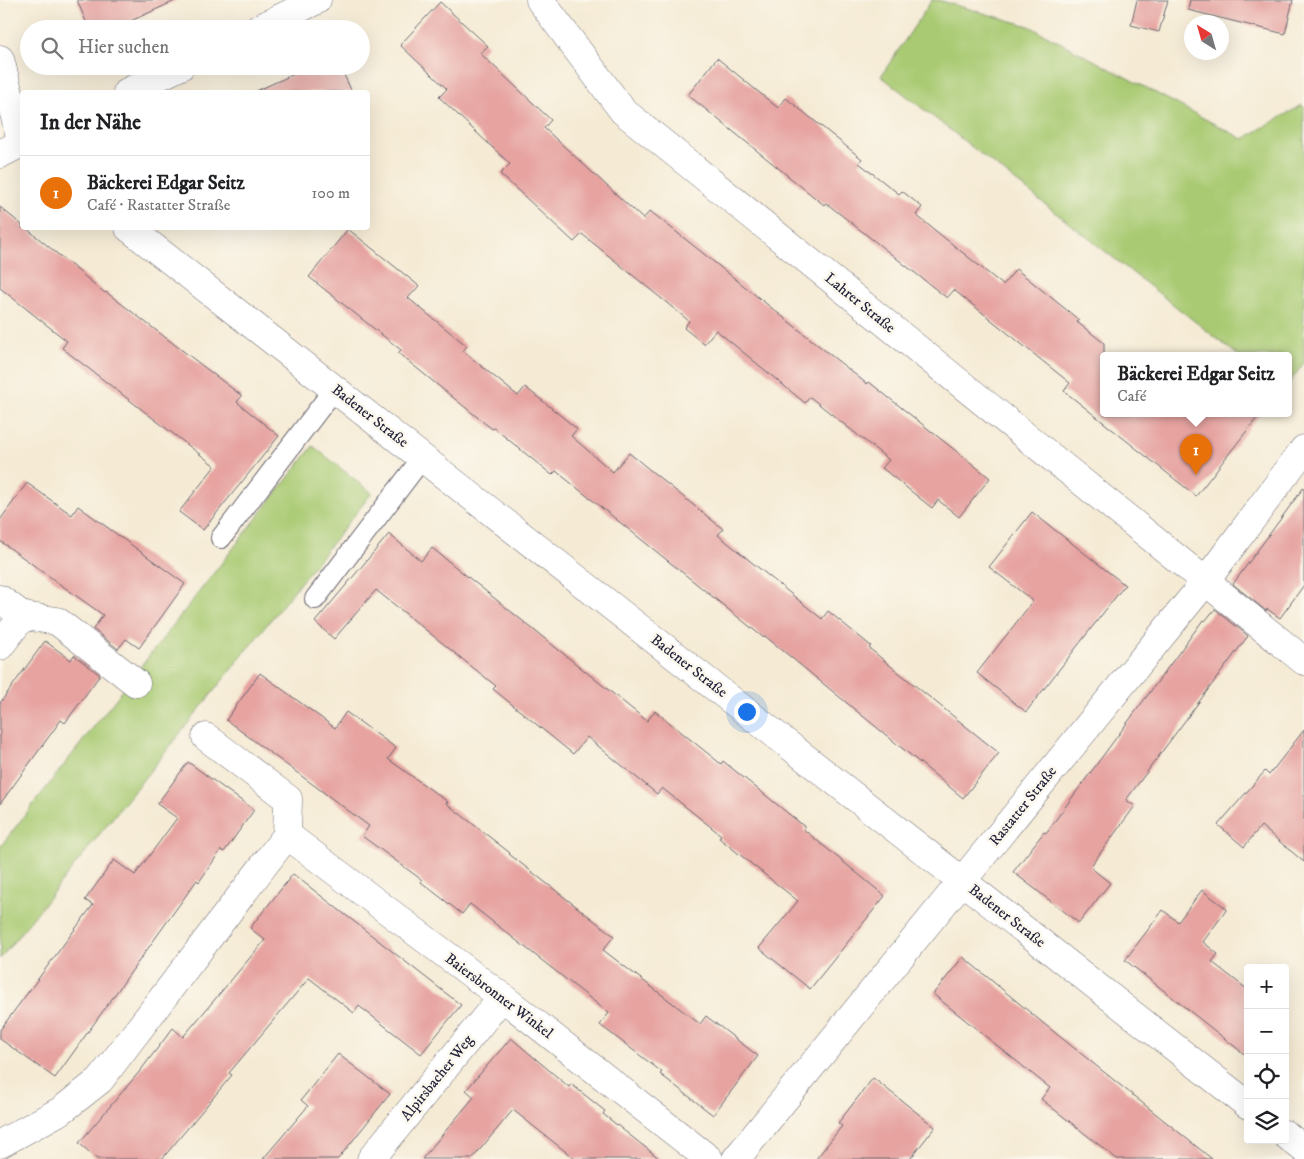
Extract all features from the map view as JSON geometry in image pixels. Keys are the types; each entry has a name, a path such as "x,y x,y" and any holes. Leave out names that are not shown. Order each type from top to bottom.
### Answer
{"street":[{"path":"276,20 317,0"},
{"name":"Lahrer Straße","path":"540,0 623,111 1304,660"},
{"path":"0,59 20,136"},
{"path":"132,90 163,75"},
{"path":"0,154 20,145"},
{"name":"Badener Straße","path":"133,230 1244,1102"},
{"name":"Rastatter Straße","path":"736,1159 1205,582 1304,449"},
{"path":"0,599 23,616 57,621 136,683"},
{"path":"0,646 23,616"},
{"path":"0,1144 62,1110 100,1080 287,835 288,799 206,737"},
{"name":"Baiersbronner Winkel","path":"287,835 502,998 709,1159"},
{"name":"Alpirsbacher Weg","path":"371,1159 502,998"},
{"path":"1289,1137 1304,1149"}],"lane":[{"path":"221,538 335,388"},
{"path":"315,599 423,458"}],"green space":[{"path":"932,0 938,0 1029,26 1243,139 1302,105 1304,107 1304,363 1292,379 1292,352 1234,352 881,76"},
{"path":"313,446 372,493 0,959 0,847"}],"building":[{"path":"77,0 177,0 133,20 85,20"},
{"path":"1137,0 1168,0 1159,32 1131,25"},
{"path":"1190,0 1293,0 1285,34 1229,20 1229,15 1208,15 1188,10"},
{"path":"440,2 488,46 480,53 551,120 544,128 643,219 650,211 867,384 869,382 990,478 959,517 938,500 932,508 882,468 889,460 810,397 805,403 716,330 704,344 684,328 689,321 582,234 574,242 500,174 510,164 439,97 447,89 400,45"},
{"path":"717,58 778,108 786,98 862,159 859,163 899,194 902,191 922,207 916,215 1003,285 1016,269 1079,320 1077,322 1104,343 1104,352 1100,352 1100,417 1258,417 1196,496 1064,391 1070,383 954,290 947,298 826,203 824,205 688,95"},
{"path":"292,75 344,75 351,90 258,90"},
{"path":"0,207 20,223 20,230 28,230 105,293 242,396 237,402 279,436 203,530 179,512 215,466 62,348 67,341 0,288"},
{"path":"347,230 349,230 419,286 408,298 467,346 463,351 518,396 525,387 544,402 577,429 571,436 613,472 629,453 723,529 718,535 822,619 828,611 871,646 869,648 887,663 999,753 963,798 765,636 764,638 556,471 552,475 494,428 492,429 398,353 401,350 309,277"},
{"path":"27,483 72,515 78,506 185,584 139,648 126,639 118,649 93,629 103,615 0,541 0,520"},
{"path":"1304,487 1304,585 1280,618 1267,609 1266,611 1233,584"},
{"path":"1032,512 1125,585 1026,712 977,673 1033,601 989,567"},
{"path":"389,534 421,561 432,548 647,721 655,711 721,764 723,761 805,827 803,829 885,896 810,989 759,948 798,901 719,838 721,835 662,788 657,794 587,737 573,754 493,689 496,686 376,590 334,639 315,622"},
{"path":"1215,609 1248,636 1126,800 1135,806 1090,867 1110,883 1079,923 1013,872 1044,832 1046,833 1203,620 1205,621"},
{"path":"45,641 71,660 74,655 100,675 65,723 61,720 0,804 0,703"},
{"path":"260,673 335,728 346,712 396,748 388,759 448,802 446,803 614,936 603,950 700,1024 706,1016 758,1056 713,1115 660,1074 662,1072 600,1025 609,1013 470,904 462,914 421,882 422,880 362,836 369,826 226,720"},
{"path":"1304,730 1304,862 1261,826 1244,847 1218,825 1265,771 1269,775"},
{"path":"188,762 254,810 224,852 221,850 199,882 197,880 55,1078 0,1039 0,1030 93,905 85,900 114,860 135,875 177,818 157,804"},
{"path":"293,874 461,1005 421,1054 359,1006 354,1013 309,978 229,1073 232,1075 162,1159 97,1159 79,1143 140,1071 173,1028 183,1037 265,940 250,928"},
{"path":"1202,890 1227,909 1203,942 1218,954 1212,962 1244,987 1244,1054 1125,960 1163,910 1178,922"},
{"path":"963,957 1212,1159 1117,1159 1041,1099 1050,1088 933,994"},
{"path":"511,1038 569,1087 571,1084 605,1111 603,1114 660,1159 575,1159 513,1110 472,1159 422,1159 474,1097 466,1090"},
{"path":"338,1054 390,1094 338,1159 263,1159 308,1106 301,1100"},
{"path":"873,1078 935,1127 910,1159 816,1159 842,1126 838,1123"}],"place":[{"name":"Bäckerei Edgar Seitz","path":"1196,475"}]}
